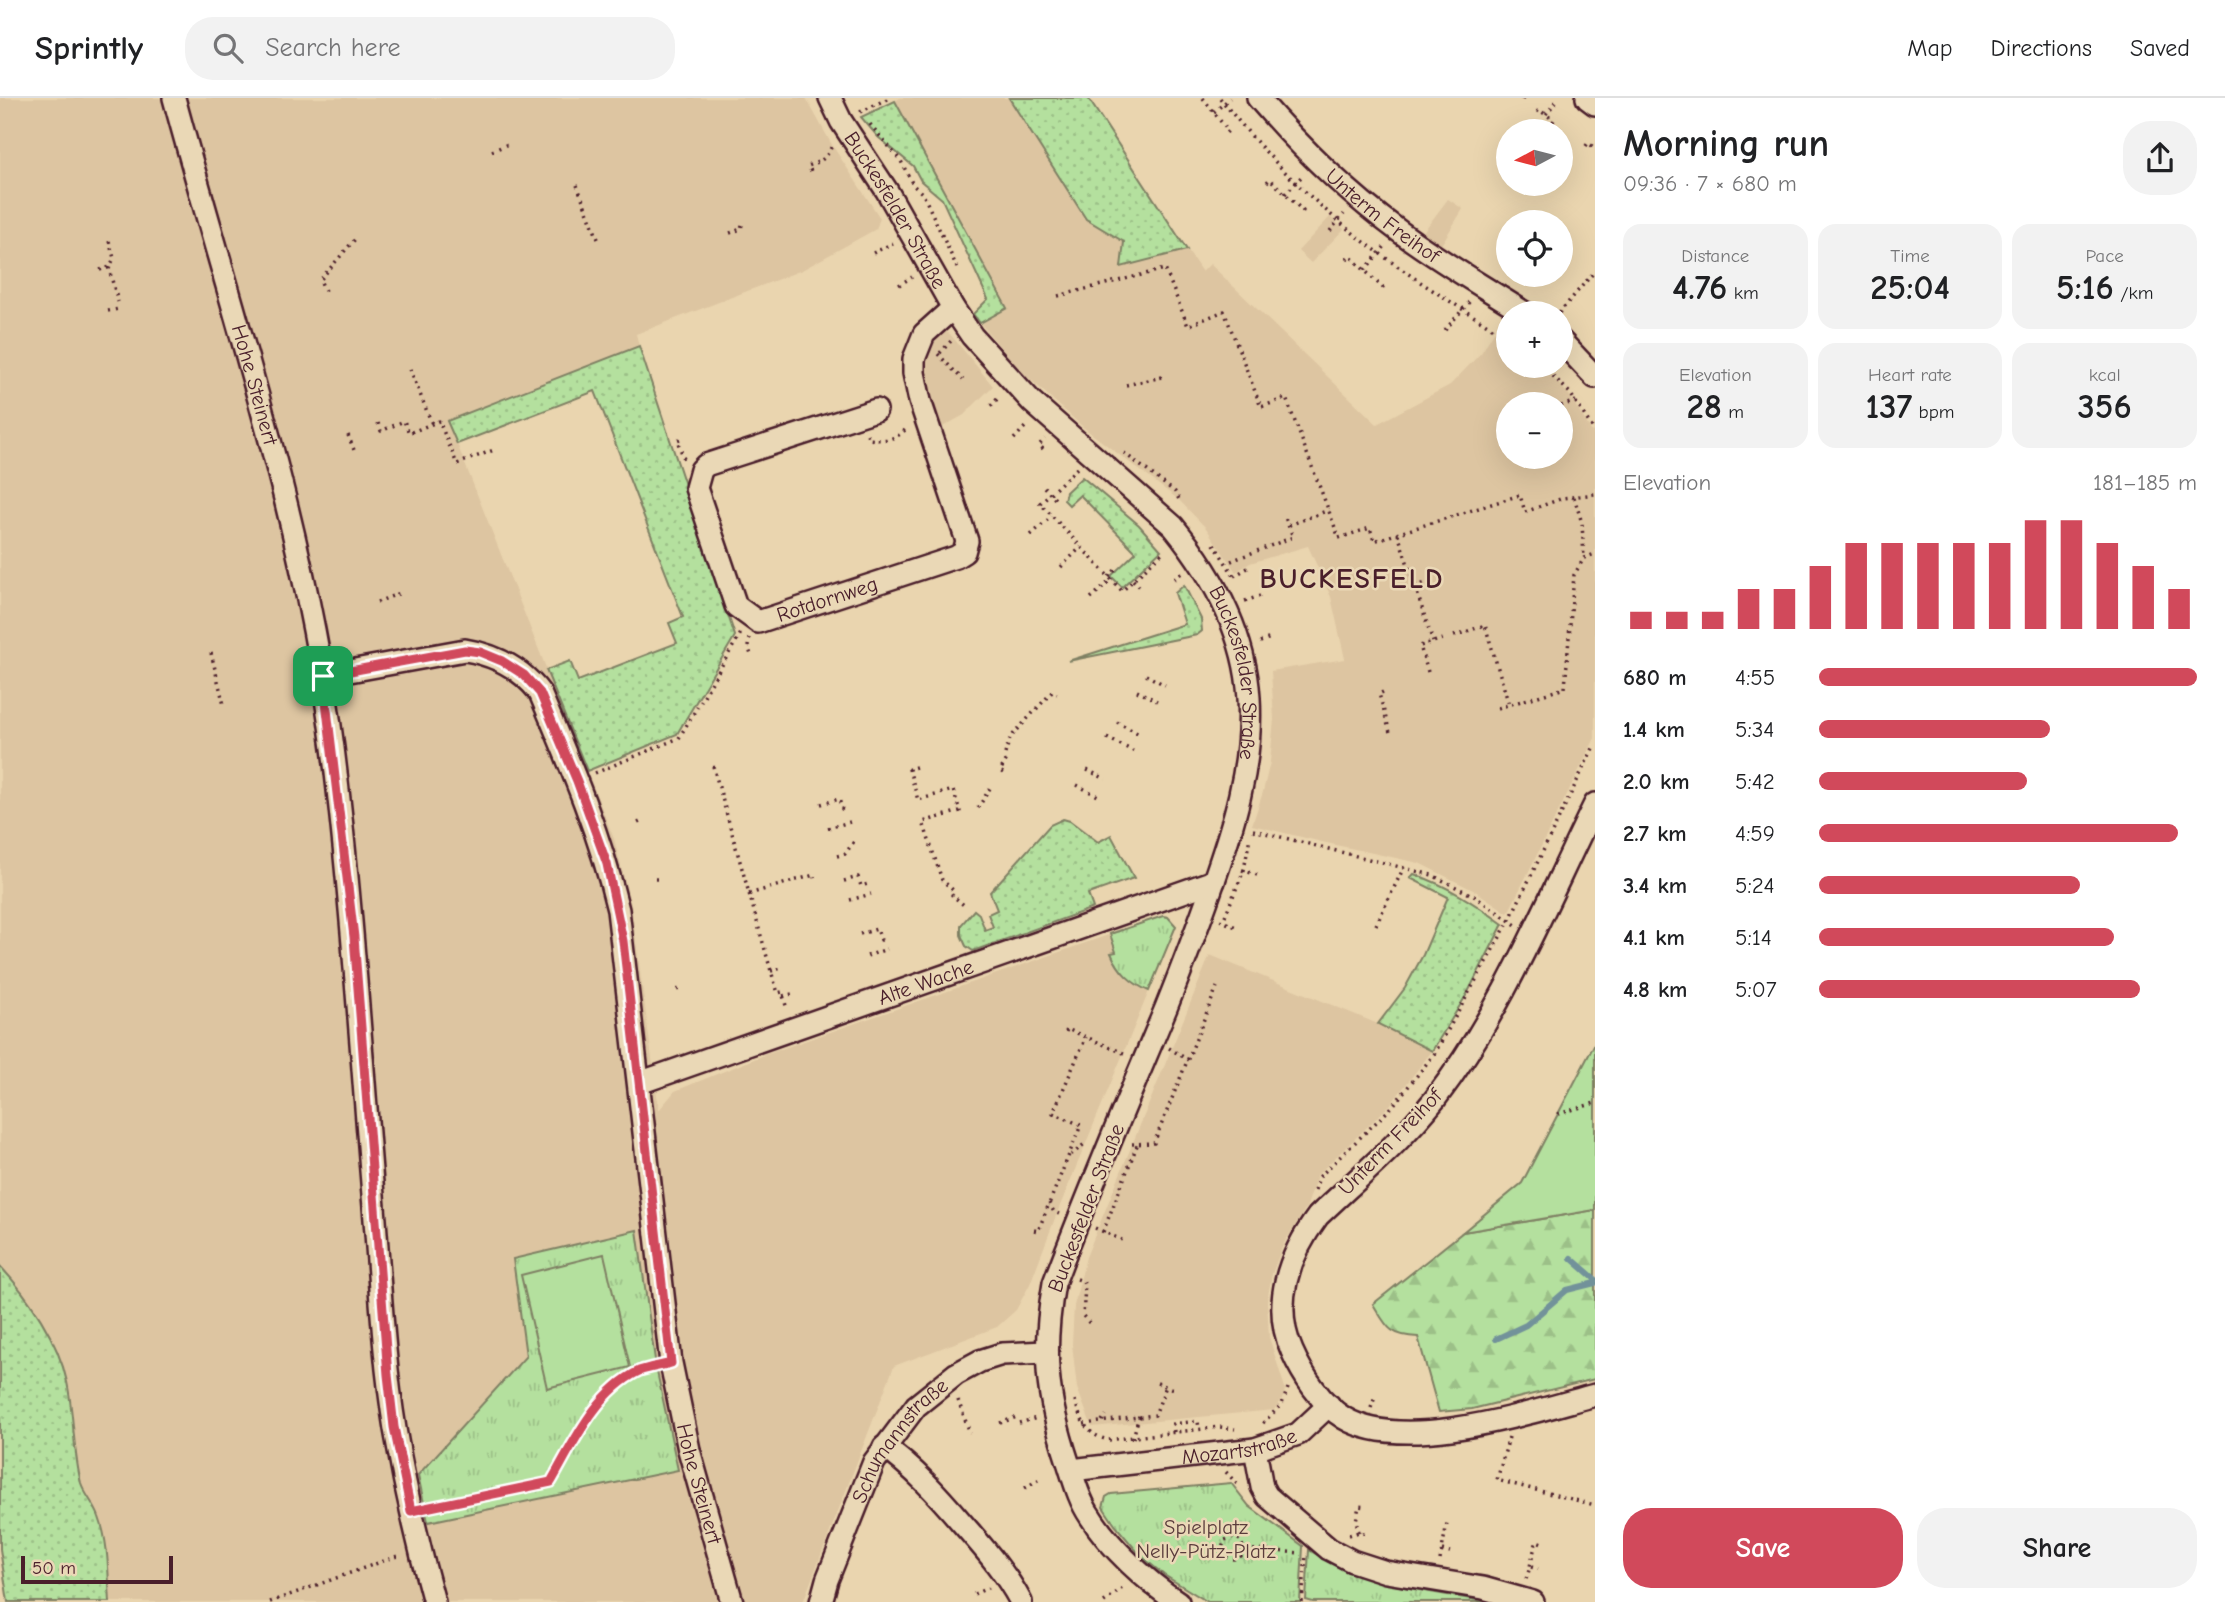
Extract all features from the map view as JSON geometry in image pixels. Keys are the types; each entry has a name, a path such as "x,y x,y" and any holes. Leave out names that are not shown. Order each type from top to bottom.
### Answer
{"street":[{"name":"Hohe Steinert","path":"174,98 274,460 323,676 354,937 394,1427 419,1550 434,1602"},
{"name":"Buckesfelder Straße","path":"830,98 841,121 887,191 953,308 972,335 1032,402 1173,526 1198,560 1226,608 1237,636 1245,669 1250,727 1245,774 1233,824 1187,955 1054,1283 1048,1317 1046,1352 1051,1406 1082,1502 1095,1525 1140,1574 1178,1602"},
{"name":"Unterm Freihof","path":"1258,98 1292,137 1357,198 1413,241 1506,301"},
{"path":"1587,98 1595,104"},
{"name":"Rotdornweg","path":"876,410 706,466 701,470 696,488 736,606 749,618 758,622 956,557 964,552 967,541 920,401 915,378 915,359 920,340 953,308"},
{"path":"1573,354 1595,377"},
{"name":"Hohe Steinert","path":"323,676 465,650 480,652 502,661 524,675 540,693 577,781 607,864 623,941 671,1363 689,1451 732,1602"},
{"name":"Unterm Freihof","path":"1329,1405 1305,1374 1288,1342 1283,1294 1292,1261 1304,1236 1318,1216 1424,1112 1478,1037 1513,975 1595,804"},
{"name":"Alte Wache","path":"639,1083 1214,881"},
{"name":"Schumannstraße","path":"821,1602 874,1462 916,1406 948,1380 980,1361 1002,1354 1046,1352"},
{"path":"1329,1405 1338,1414 1356,1424 1399,1432 1453,1427 1514,1416 1595,1395"},
{"name":"Mozartstraße","path":"1071,1470 1255,1438 1298,1434 1329,1405"},
{"path":"1255,1438 1262,1487 1267,1496 1329,1549 1352,1561 1385,1572 1483,1588 1533,1602"},
{"path":"884,1447 904,1461 928,1485 999,1565 1021,1602"}],"path":[{"name":"Buckesfelder Straße","path":"889,98 859,113 901,161 913,185 923,194 962,279"},
{"path":"1203,98 1228,131 1225,134"},
{"name":"Unterm Freihof","path":"1220,98 1260,146 1331,215 1380,254 1496,330"},
{"path":"1214,112 1230,98"},
{"path":"1546,114 1559,98"},
{"path":"1537,112 1539,110 1553,119"},
{"path":"1586,146 1588,143 1595,148"},
{"path":"492,151 508,144"},
{"path":"811,171 808,166 822,161 832,145"},
{"path":"1266,182 1270,179 1303,211 1300,215"},
{"name":"Unterm Freihof","path":"1285,194 1296,183"},
{"path":"578,185 598,239"},
{"path":"730,233 741,229 743,220"},
{"name":"Unterm Freihof","path":"1330,231 1337,223"},
{"path":"325,291 320,280 356,238"},
{"path":"109,241 114,258 110,267 118,302"},
{"name":"Buckesfelder Straße","path":"873,253 893,242"},
{"name":"Unterm Freihof","path":"1365,271 1380,254"},
{"path":"1347,260 1350,256 1383,288 1380,292"},
{"path":"100,270 110,267"},
{"path":"1058,296 1077,289 1165,269 1188,326 1224,311 1261,407 1286,398 1339,538 1370,528 1374,541 1520,495 1525,512 1574,497 1595,494"},
{"path":"1571,301 1578,287 1595,271"},
{"name":"Buckesfelder Straße","path":"899,285 908,280"},
{"path":"108,312 120,309"},
{"path":"1445,330 1464,309"},
{"path":"953,339 938,355 963,380"},
{"path":"410,369 432,424"},
{"path":"1126,385 1167,376"},
{"path":"1555,378 1576,401 1595,432"},
{"path":"991,406 1002,395"},
{"path":"869,439 897,437 907,428 920,401"},
{"path":"378,423 381,431 404,421 410,432 439,421 457,464 494,450"},
{"path":"1014,439 1026,427"},
{"path":"348,435 354,450"},
{"path":"680,439 677,440 685,465"},
{"path":"1044,449 1039,445 1045,439"},
{"path":"1074,470 1040,503 1122,591 1163,552"},
{"path":"1044,487 1056,500"},
{"path":"1498,708 1565,688 1571,587 1574,575 1584,558 1582,523 1574,497"},
{"path":"1289,525 1329,510"},
{"path":"1231,561 1293,537 1284,515"},
{"path":"1031,535 1052,516"},
{"path":"1398,534 1433,642"},
{"path":"1061,567 1081,547"},
{"path":"1584,558 1595,554"},
{"name":"Buckesfelder Straße","path":"1230,566 1234,576 1251,566"},
{"path":"1091,598 1117,568"},
{"name":"Buckesfelder Straße","path":"1174,579 1183,572"},
{"path":"1133,580 1140,587"},
{"path":"1415,586 1426,583"},
{"path":"377,602 403,592"},
{"name":"Buckesfelder Straße","path":"1245,601 1260,596"},
{"path":"1454,636 1485,625 1509,705"},
{"path":"750,634 748,647 752,657"},
{"name":"Buckesfelder Straße","path":"1262,641 1273,637"},
{"path":"1428,672 1420,646 1443,639"},
{"path":"589,775 679,738 736,641"},
{"path":"211,653 224,705"},
{"path":"1146,675 1166,685"},
{"path":"1137,691 1157,701"},
{"path":"1003,773 1000,771 1010,738 1052,692 1057,694"},
{"path":"1383,692 1378,694 1388,715 1391,736"},
{"path":"1117,722 1141,735"},
{"path":"1107,738 1133,751"},
{"name":"Unterm Freihof","path":"1312,1199 1318,1177 1392,1107 1435,1053 1509,921 1595,744"},
{"path":"713,766 778,993 782,992 783,996 792,994"},
{"path":"916,767 909,769 918,800 953,790 960,811 923,822 942,880 954,891 951,895 966,907"},
{"path":"1087,770 1106,779"},
{"path":"1077,785 1098,796"},
{"path":"978,808 990,788 993,790"},
{"path":"821,804 839,799 842,809 846,808"},
{"path":"828,828 850,822"},
{"path":"1250,829 1432,875 1453,885 1509,921"},
{"path":"837,856 845,854 855,840"},
{"path":"1376,925 1404,867"},
{"path":"1236,927 1223,921 1238,883 1244,870 1257,875"},
{"path":"749,894 814,875 815,878"},
{"path":"844,881 858,877 861,886 868,884"},
{"path":"850,900 871,894"},
{"path":"860,933 877,929 881,940 884,939"},
{"name":"Alte Wache","path":"867,956 887,949"},
{"path":"771,971 782,968"},
{"name":"Buckesfelder Straße","path":"1132,1144 1154,1143 1217,987"},
{"path":"1066,1032 1067,1029 1124,1053"},
{"name":"Buckesfelder Straße","path":"1034,1230 1038,1231 1040,1219 1081,1125 1053,1113 1086,1037"},
{"path":"1171,1049 1188,1060"},
{"path":"1558,1114 1595,1103"},
{"name":"Buckesfelder Straße","path":"1068,1157 1086,1143"},
{"name":"Buckesfelder Straße","path":"1103,1232 1138,1143"},
{"name":"Buckesfelder Straße","path":"1066,1164 1072,1166"},
{"name":"Buckesfelder Straße","path":"1049,1203 1057,1213"},
{"name":"Buckesfelder Straße","path":"1097,1229 1122,1240"},
{"name":"Buckesfelder Straße","path":"1080,1280 1085,1286 1083,1316 1091,1325"},
{"path":"411,1511 551,1482 600,1402 622,1380 642,1370 671,1363"},
{"path":"948,1380 970,1433"},
{"path":"1157,1383 1176,1390"},
{"path":"1077,1408 1084,1424 1155,1415 1166,1386"},
{"name":"Mozartstraße","path":"1255,1438 1276,1410"},
{"path":"1102,1421 1106,1415"},
{"path":"1133,1438 1139,1415"},
{"path":"1514,1416 1497,1480 1566,1495 1595,1505"},
{"path":"1000,1423 1017,1417"},
{"name":"Mozartstraße","path":"1174,1432 1173,1424 1198,1422 1199,1429"},
{"name":"Mozartstraße","path":"1084,1424 1092,1435 1108,1440 1220,1427 1238,1430"},
{"name":"Mozartstraße","path":"1224,1471 1238,1483"},
{"path":"1025,1488 1038,1480"},
{"path":"1367,1507 1359,1506 1356,1521 1359,1532 1367,1534"},
{"path":"1449,1523 1442,1550 1450,1552"},
{"path":"1234,1537 1240,1540 1244,1549 1241,1556 1231,1559 1224,1554 1222,1548 1225,1540 1234,1537"},
{"path":"1538,1569 1531,1567 1529,1562 1537,1541 1542,1544"},
{"path":"1244,1549 1306,1553 1302,1602"},
{"path":"270,1602 419,1550"},
{"path":"1104,1602 1140,1574"},
{"path":"974,1594 987,1589"}],"shaded area":[{"path":"0,98 806,98 832,145 880,218 876,229 802,270 636,334 639,346 448,421 614,839 631,905 659,1110 675,1091 764,1055 1163,916 1168,917 1176,926 1030,1284 1016,1310 997,1327 894,1366 803,1602 8,1602 0,1549"},
{"path":"900,98 1009,98 1086,219 1124,242 1122,267 1187,250 1202,272 1210,264 1377,424 1450,385 1481,353 1494,332 1496,378 1553,378 1566,392 1496,392 1496,469 1573,469 1573,401 1595,437 1595,738 1508,913 1477,892 1419,863 1252,825 1270,762 1274,719 1271,671 1345,659 1331,597 1308,546 1250,563 1236,572 1206,528 1179,500 1084,428 1021,371 980,323 1007,308 895,101"},
{"path":"1448,199 1463,209 1441,245 1423,232"},
{"path":"1330,217 1344,229 1311,263 1298,251"},
{"path":"944,331 950,334 993,386 964,415 937,430 922,363 934,337"},
{"path":"1210,955 1378,1024 1432,1051 1390,1105 1317,1175 1307,1206 1283,1245 1272,1274 1267,1301 1269,1337 1285,1388 1284,1396 1274,1410 1092,1427 1077,1388 1072,1344 1074,1306 1086,1257"}],"green space":[{"path":"1009,98 1088,98 1187,250 1121,267 1124,242 1086,219"},
{"path":"895,101 1007,308 980,323 973,314 988,299 942,199 921,181 913,166 878,137 861,117"},
{"path":"639,346 735,636 677,734 587,771 546,670 570,661 578,681 677,643 669,623 683,617 595,391 457,444 447,421"},
{"path":"1082,477 1139,525 1161,550 1122,587 1111,576 1136,552 1080,495 1069,505 1064,500 1066,492"},
{"path":"1184,585 1201,619 1202,631 1197,635 1068,661 1185,624 1175,593"},
{"path":"1063,819 1070,821 1098,842 1111,835 1134,878 1088,894 1093,908 973,951 966,946 961,935 961,925 974,910 979,914 985,930 993,927 988,914 997,910 990,892 1050,825"},
{"path":"1414,874 1460,896 1503,924 1467,994 1432,1051 1378,1024 1405,988 1423,955 1448,897 1410,878"},
{"path":"1163,916 1168,917 1176,926 1149,991 1131,980 1118,966 1111,953 1116,952 1110,934"},
{"path":"1595,1043 1595,1210 1463,1232 1522,1183"},
{"path":"1595,1210 1595,1379 1472,1409 1439,1412 1418,1337 1401,1335 1390,1329 1373,1304 1463,1232"},
{"path":"637,1230 656,1367 678,1470 428,1522 418,1475 526,1356 513,1259"},
{"path":"604,1254 630,1367 547,1388 521,1275"},
{"path":"0,1266 41,1320 63,1366 81,1483 97,1513 105,1538 110,1602 8,1602 0,1549"},
{"name":"Spielplatz Nelly-Pütz-Platz","path":"1231,1483 1249,1506 1303,1546 1300,1602 1208,1602 1164,1575 1141,1556 1103,1507 1106,1497 1111,1494"},
{"path":"1309,1550 1331,1563 1374,1580 1487,1602 1306,1600"}],"waterway":[{"path":"1571,1258 1595,1279"},
{"path":"1496,1339 1526,1325 1567,1290 1595,1283"}],"district":[{"name":"BUCKESFELD","path":"1352,579"}],"route":[{"path":"465,650 480,652 502,661 524,675 540,693 598,836 618,909 671,1363 642,1370 622,1380 600,1402 568,1450 551,1482 411,1511 394,1427 388,1375 354,937 323,676 425,655 465,650"}]}
